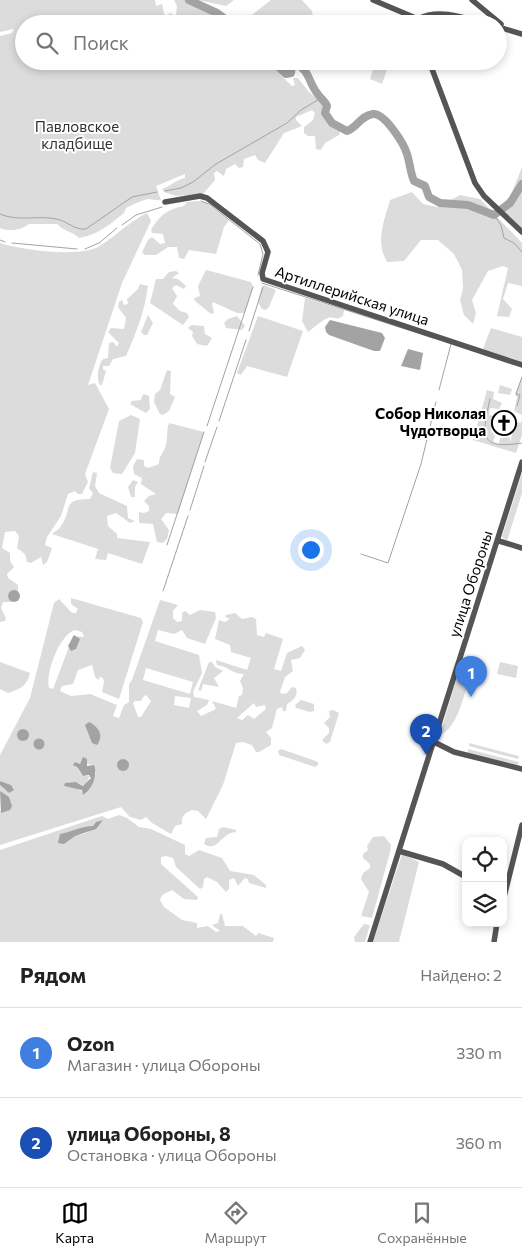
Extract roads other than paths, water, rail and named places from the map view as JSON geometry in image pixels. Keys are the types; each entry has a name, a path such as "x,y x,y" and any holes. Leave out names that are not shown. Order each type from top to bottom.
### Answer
{"street":[{"path":"373,0 404,15"},
{"path":"472,0 488,15"},
{"path":"426,15 448,15"},
{"path":"507,29 522,34"},
{"path":"432,70 471,174 479,189 490,203 522,232"},
{"name":"Артиллерийская улица","path":"166,202 200,196 207,198 262,241 268,252 262,273 263,279 522,365"},
{"name":"улица Обороны","path":"370,942 499,541 522,462"},
{"path":"499,541 522,548"},
{"path":"434,742 454,752 522,769"},
{"path":"507,882 522,825"},
{"path":"399,851 443,864 462,875"},
{"path":"494,942 497,927"}],"waterway":[{"path":"189,0 220,15"},
{"path":"282,70 286,74 291,73 291,70"},
{"path":"304,70 314,89 326,104 325,113 332,123 347,131 369,115 378,115 383,118 405,149 414,181 425,186 429,197 440,203 468,205 494,215 510,203 522,184"},
{"path":"165,191 181,188 193,182 216,164 287,123 301,110 321,98"},
{"path":"0,214 14,218 56,219 78,228 86,229 132,197 157,192"},
{"path":"201,201 209,204 260,244 263,254 258,275"},
{"path":"122,225 136,215 162,207"},
{"path":"494,215 501,225 504,238 514,243 522,252"},
{"path":"85,249 99,243 117,228"},
{"path":"0,240 5,242"},
{"path":"12,243 77,249"},
{"path":"262,283 433,338"},
{"path":"207,426 253,287"},
{"path":"249,331 263,287"},
{"path":"219,421 246,340"},
{"path":"439,390 451,344"},
{"path":"517,406 520,395 516,394 522,377"},
{"path":"490,399 485,422 486,437 490,442 497,444 522,443"},
{"path":"361,554 388,563 421,464 436,402"},
{"path":"205,462 217,427"},
{"path":"167,545 204,432"},
{"path":"190,510 204,466"},
{"path":"163,591 188,516"}],"place":[{"name":"Собор Николая Чудотворца","path":"504,423"},
{"name":"Ozon","path":"471,697"},
{"name":"улица Обороны, 8","path":"426,755"}],"park label":[{"name":"Павловское кладбище","path":"77,136"}]}
